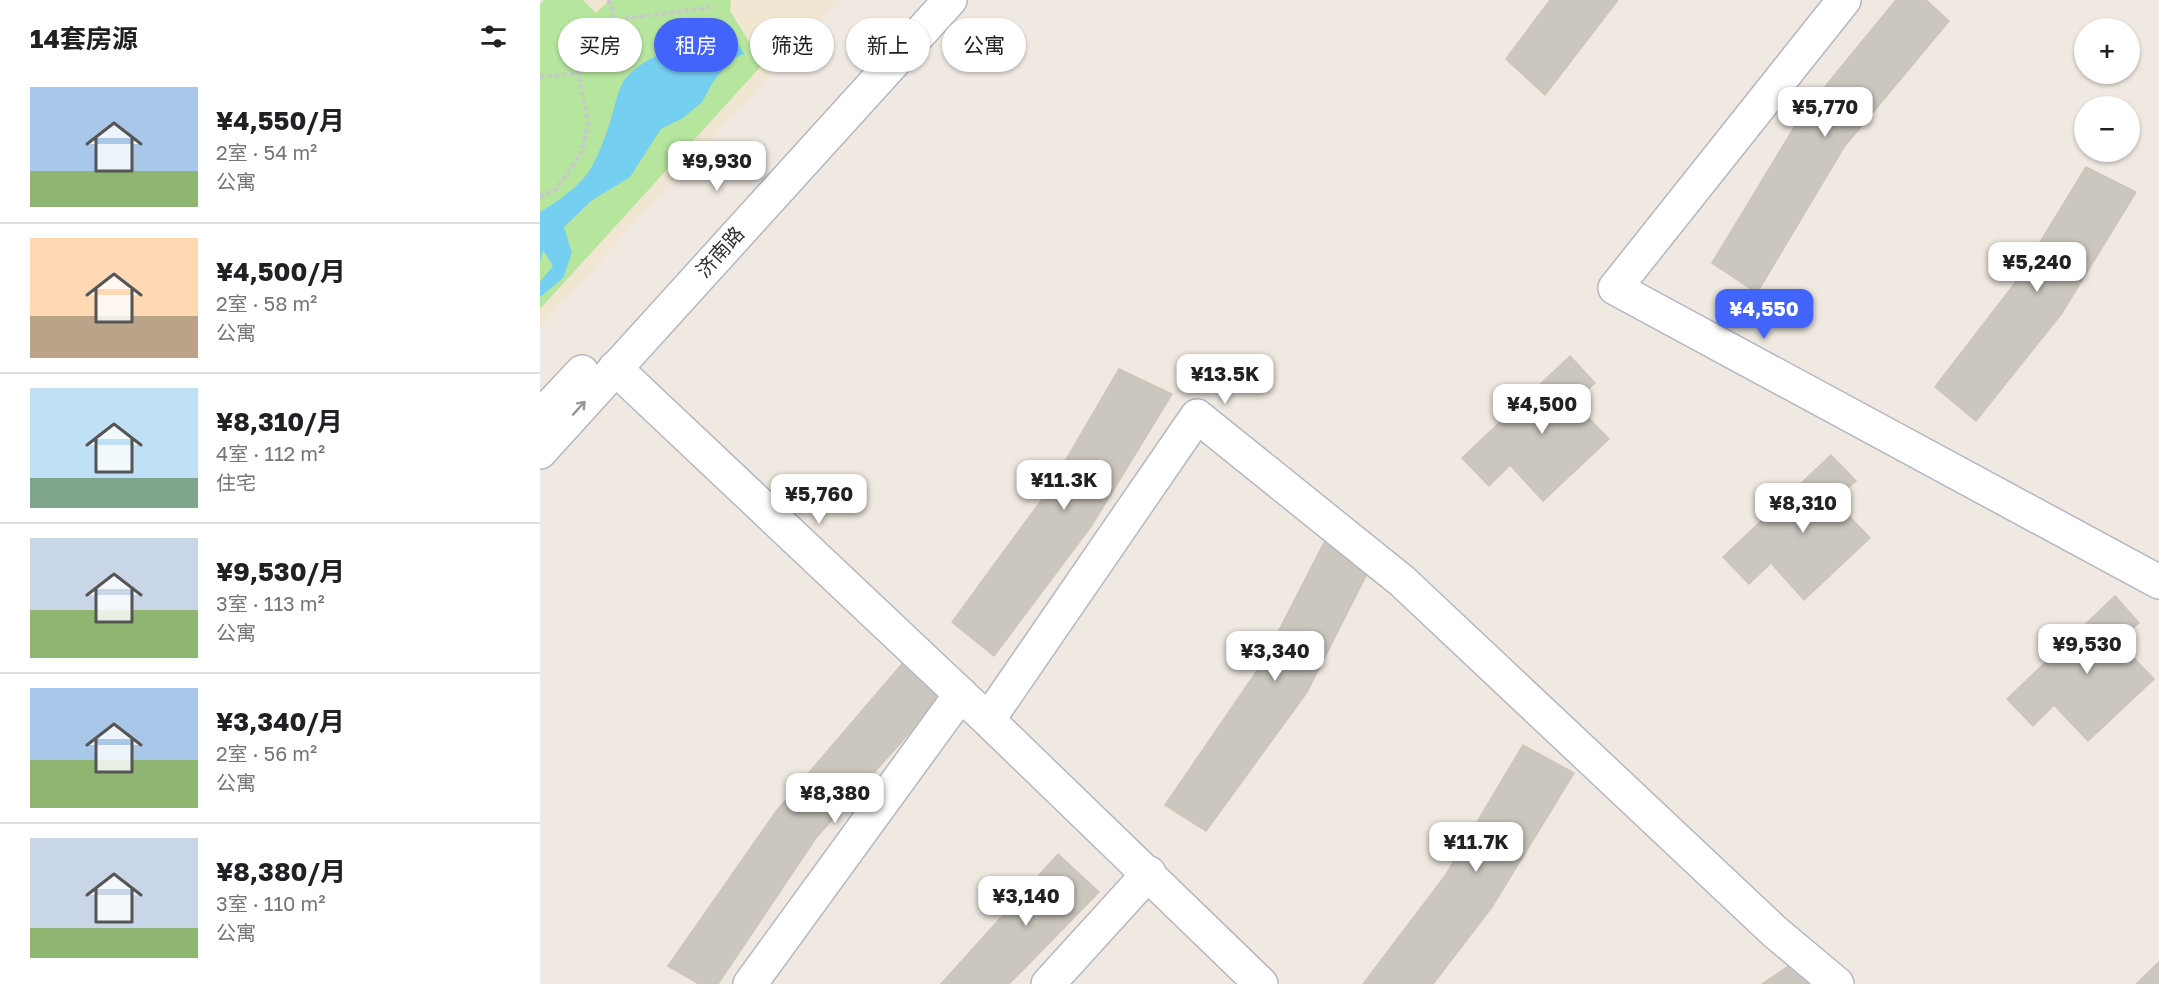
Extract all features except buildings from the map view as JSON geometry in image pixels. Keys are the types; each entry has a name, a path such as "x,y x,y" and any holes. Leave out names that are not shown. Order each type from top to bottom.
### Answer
{"street":[{"name":"济南路","path":"540,417 930,0"},
{"name":"济南路","path":"540,452 950,0"},
{"path":"1844,0 1615,288 2159,582"},
{"path":"615,368 1149,873 1261,984"},
{"path":"988,720 1197,416 1402,582 1775,932 1838,984"},
{"path":"750,984 961,694"},
{"path":"1048,984 1149,873"}],"path":[{"path":"608,0 614,18"},
{"path":"630,18 712,7"},
{"path":"540,77 580,73 588,122 582,152 556,189 540,196"}],"shaded area":[{"path":"540,0 838,0 822,18 750,18 750,72 772,72 540,327"}],"green space":[{"path":"544,0 583,0 596,13 610,0 731,0 730,11 734,18 654,18 654,72 738,72 738,24 750,43 750,72 756,72 540,309 540,4"}],"water":[{"path":"738,43 744,54 738,56"},
{"path":"654,57 654,72 721,72 702,102 683,118 661,129 630,177 591,201 564,227 572,253 563,278 540,297 540,282 553,266 543,250 540,262 540,212 568,193 588,173 601,147 624,81 633,72 642,72 642,65"}]}
